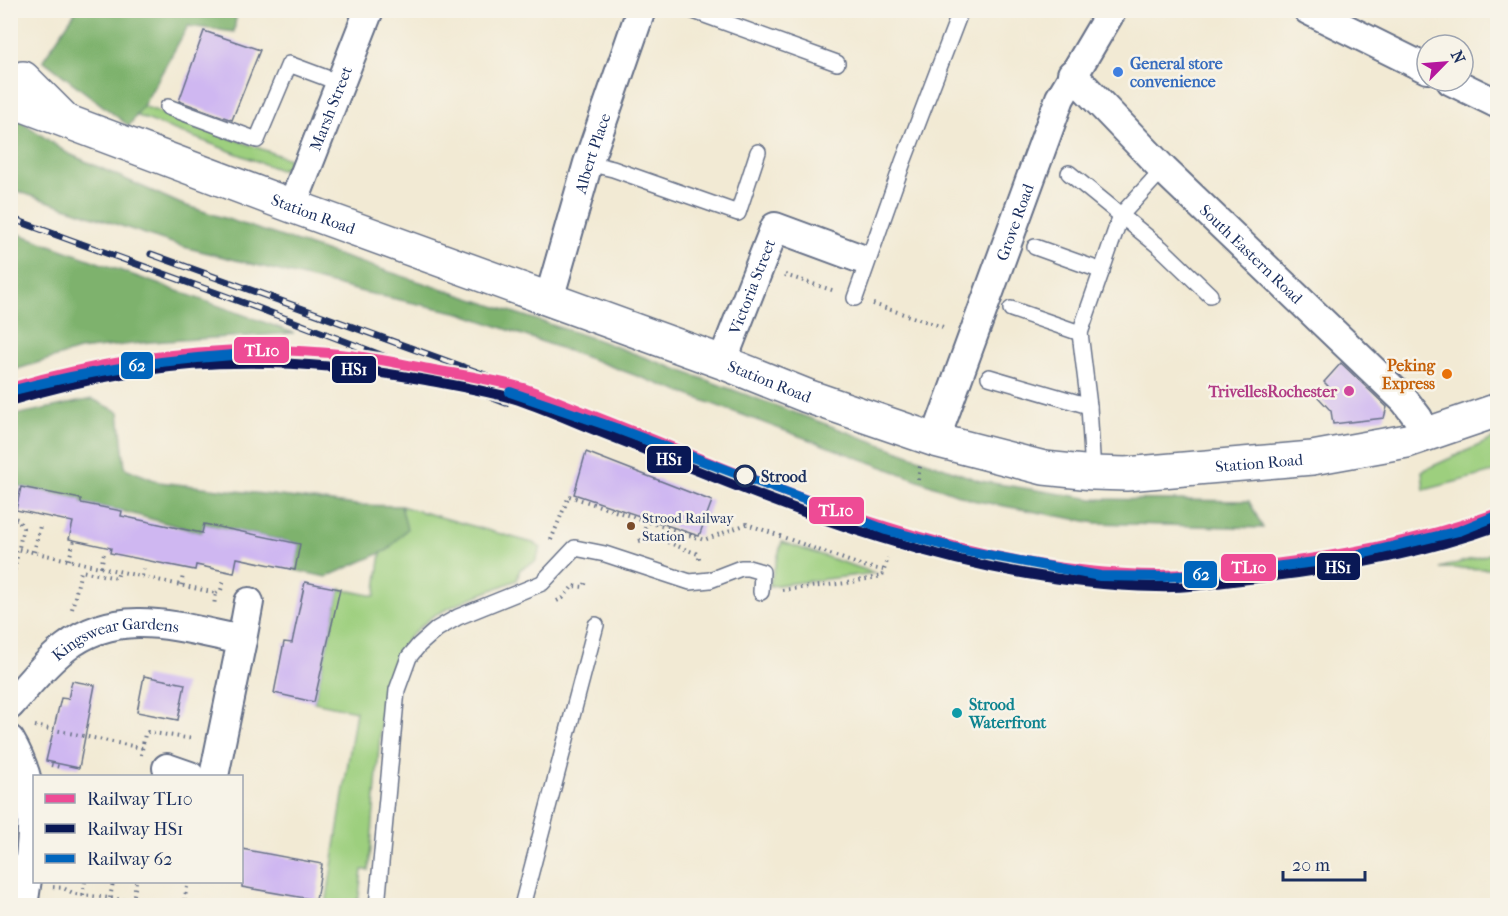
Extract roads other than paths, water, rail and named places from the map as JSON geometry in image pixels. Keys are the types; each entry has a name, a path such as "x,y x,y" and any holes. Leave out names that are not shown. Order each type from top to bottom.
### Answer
{"main road":[{"name":"Station Road","path":"17,89 68,123 292,206 722,362 807,396 935,440 1044,468 1093,473 1149,473 1312,458 1369,449 1426,436 1497,410"}],"street":[{"name":"Marsh Street","path":"292,206 369,10"},
{"name":"Albert Place","path":"549,299 588,163 641,10"},
{"name":"Grove Road","path":"935,440 1054,112 1072,74 1112,10"},
{"path":"1308,10 1415,63"},
{"name":"South Eastern Road","path":"1072,74 1162,169 1388,383 1418,418 1426,436"},
{"path":"1475,93 1497,104"},
{"name":"Victoria Street","path":"722,362 775,227 859,258"},
{"path":"214,775 250,599"},
{"name":"Kingswear Gardens","path":"17,723 43,669 67,646 109,626 144,622 242,640"},
{"path":"17,723 33,808 33,832 25,894"}],"lane":[{"path":"691,10 837,63"},
{"path":"855,298 903,162 961,10"},
{"path":"168,107 257,140 289,64 340,84"},
{"path":"588,163 613,169 738,213 758,152"},
{"path":"1093,473 1089,405 1080,333 1121,215 1162,169"},
{"path":"1069,173 1161,248 1210,295"},
{"path":"1035,247 1102,271"},
{"path":"1011,309 1080,333"},
{"path":"989,377 1089,405"},
{"path":"377,906 394,709 400,677 419,645 441,626 542,583 575,548 693,582 710,580 739,568 750,568 762,572 761,592"},
{"path":"522,906 596,625"}],"railway":[{"path":"10,218 258,308 506,403"},
{"path":"151,254 513,385"}],"rail line":[{"name":"TL10","path":"10,388 93,367 178,354 262,350 305,351 378,359 523,388 776,488 917,536 1020,561 1124,574 1193,574 1344,553 1437,532 1498,513"},
{"name":"62","path":"10,391 73,376 137,365 266,353"},
{"name":"HS1","path":"13,400 67,385 118,375 169,367 218,363 319,366 426,380 519,400 773,500 915,548 1018,572 1122,585 1192,586 1312,571 1406,553 1498,526"},
{"name":"62","path":"510,392 615,428 886,530 966,551 1100,576 1163,577 1233,572 1340,559 1459,531 1494,517"}],"place":[{"name":"General store convenience","path":"1118,72"},
{"name":"Peking Express","path":"1447,374"},
{"name":"TrivellesRochester","path":"1349,391"},
{"name":"Strood","path":"745,476"},
{"name":"Strood Railway Station","path":"631,526"},
{"name":"Strood Waterfront","path":"957,713"}]}
